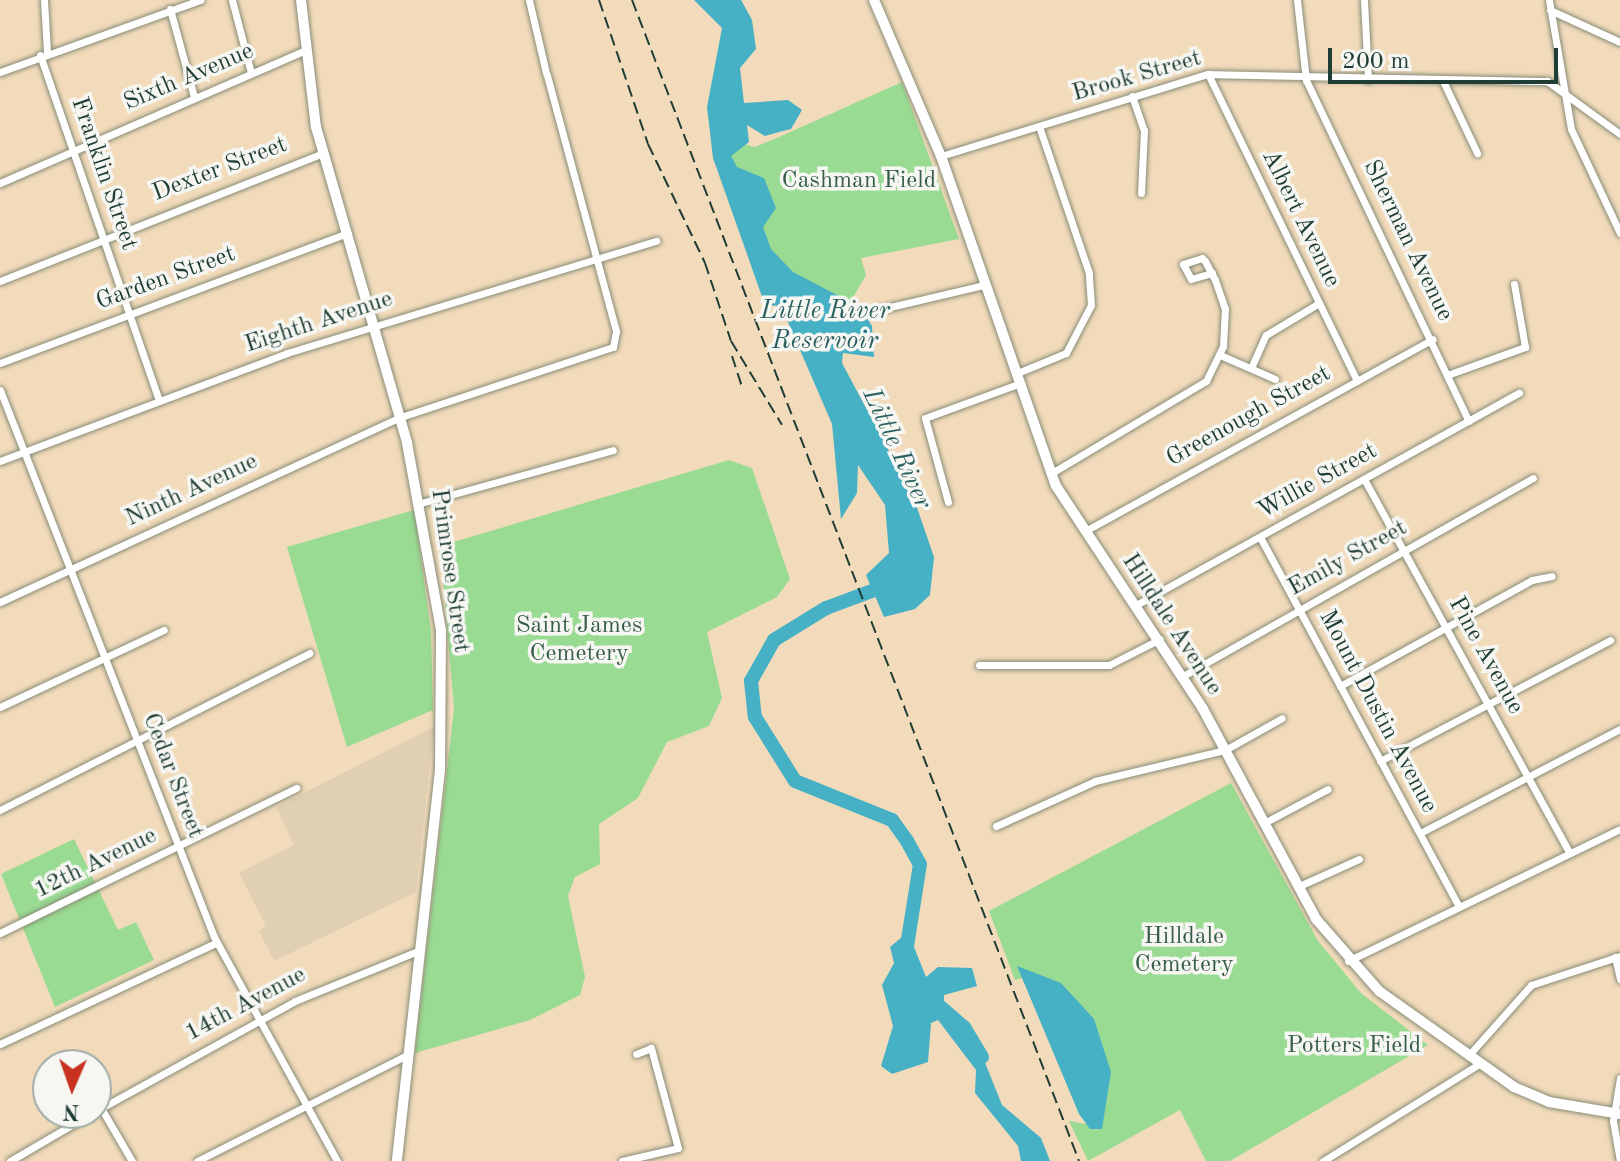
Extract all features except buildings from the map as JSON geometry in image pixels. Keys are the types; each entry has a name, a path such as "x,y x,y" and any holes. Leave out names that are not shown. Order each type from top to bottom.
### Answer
{"main road":[{"name":"Primrose Street","path":"301,0 323,153 401,417 421,503 441,631 443,715 397,1161"},
{"name":"Hilldale Avenue","path":"874,0 941,156 1050,474 1084,531 1183,676 1297,887 1348,961 1479,1064 1538,1099 1618,1113"}],"street":[{"name":"Franklin Street","path":"44,0 44,53 73,150 158,398"},
{"path":"0,72 44,53 200,0"},
{"path":"232,0 251,73"},
{"path":"529,0 593,258"},
{"name":"Sherman Avenue","path":"1297,0 1306,80 1450,374 1469,421"},
{"path":"1364,0 1368,80"},
{"path":"1549,0 1571,129 1620,233"},
{"path":"170,9 194,97"},
{"path":"1550,10 1620,42"},
{"name":"Sixth Avenue","path":"0,183 306,50"},
{"name":"Brook Street","path":"941,156 1208,74 1306,80 1547,81 1564,89 1620,134"},
{"name":"Albert Avenue","path":"1208,74 1357,381"},
{"path":"1443,81 1477,153"},
{"path":"1132,96 1144,130 1141,193"},
{"path":"948,502 925,418 1016,379 1066,353 1091,305 1089,273 1039,126"},
{"name":"Dexter Street","path":"0,281 103,237 323,153"},
{"name":"Garden Street","path":"0,363 347,233"},
{"name":"Eighth Avenue","path":"0,461 158,398 374,326 656,241"},
{"name":"Ninth Avenue","path":"0,602 401,417 613,347 616,331 593,258"},
{"path":"1050,474 1191,395 1220,355 1227,317 1212,273"},
{"path":"1450,374 1525,347 1514,284"},
{"path":"877,310 984,285"},
{"path":"1251,368 1266,335 1319,303"},
{"name":"Greenough Street","path":"1084,531 1433,339"},
{"path":"1220,355 1275,379"},
{"name":"Cedar Street","path":"0,390 216,943 254,1021 337,1161"},
{"name":"Willie Street","path":"1136,605 1519,393"},
{"path":"421,503 613,450"},
{"name":"Emily Street","path":"1183,676 1533,478"},
{"name":"Pine Avenue","path":"1364,479 1570,853"},
{"name":"Mount Dustin Avenue","path":"1260,537 1459,907"},
{"path":"1340,686 1446,628 1552,576"},
{"path":"0,707 164,630"},
{"path":"979,665 1109,665 1160,639"},
{"path":"1380,761 1610,640"},
{"path":"0,810 310,653"},
{"path":"996,826 1095,781 1163,770 1225,750 1282,718"},
{"path":"1420,833 1620,729"},
{"name":"12th Avenue","path":"0,933 296,788"},
{"path":"1264,823 1328,789"},
{"path":"1348,961 1620,829"},
{"path":"1297,887 1359,859"},
{"path":"0,1044 216,943"},
{"name":"14th Avenue","path":"112,1102 254,1021 420,950"},
{"path":"1468,1056 1531,985 1617,956 1620,979"},
{"path":"622,1161 678,1148 651,1048 636,1054"},
{"path":"197,1161 303,1102 407,1055"},
{"path":"1323,1161 1479,1064"},
{"path":"1620,1078 1620,1161"},
{"name":"14th Avenue","path":"10,1161 66,1129"},
{"path":"110,1129 132,1161"}],"shaded area":[{"path":"434,727 416,892 274,961 259,931 266,926 239,873 294,845 276,807"}],"green space":[{"name":"Cashman Field","path":"902,82 959,239 861,258 866,275 848,306 821,297 770,254 728,151 733,141 755,147"},
{"name":"Saint James Cemetery","path":"729,460 752,468 790,579 777,597 707,632 722,698 709,726 667,742 638,798 599,824 600,864 575,877 568,896 585,977 580,995 530,1020 415,1053 454,708 440,546"},
{"path":"414,510 431,630 433,710 347,747 287,547"},
{"name":"Hilldale Cemetery","path":"1231,783 1318,941 1361,993 1428,1045 1230,1161 1206,1161 1180,1110 1088,1161 1069,1121 1097,1126 1027,977 1015,980 989,911"},
{"path":"74,839 118,930 136,922 154,960 55,1007 1,874"}],"water":[{"name":"Little River Reservoir","path":"694,0 741,0 752,20 756,49 740,68 744,103 788,100 802,110 791,129 765,136 747,125 749,142 731,156 737,167 764,178 776,208 763,227 771,249 793,272 860,307 872,326 874,357 843,353 842,363 913,496 934,557 930,595 915,609 884,617 866,575 889,553 885,505 858,465 857,493 841,519 832,424 781,306 765,305 713,158 707,107 722,28"},
{"path":"908,932 926,977 938,967 972,968 977,986 944,995 944,1006 980,1050 1002,1105 1041,1138 1050,1161 1021,1161 1018,1146 975,1093 976,1070 938,1020 931,1023 928,1062 892,1074 881,1066 893,1026 882,985 894,963 890,947"},
{"path":"1017,966 1061,983 1094,1019 1111,1072 1102,1129 1090,1129 1079,1114"}],"waterway":[{"name":"Little River","path":"888,585 826,608 774,640 751,681 755,717 795,781 892,820 907,841 920,864 906,952"},
{"name":"Little River","path":"936,1003 964,1027 982,1057"}],"railway":[{"path":"599,0 648,144 705,263 731,341 782,425"},
{"path":"632,0 1079,1161"},
{"path":"732,356 742,386"}],"park label":[{"name":"Potters Field","path":"1354,1047"}]}
